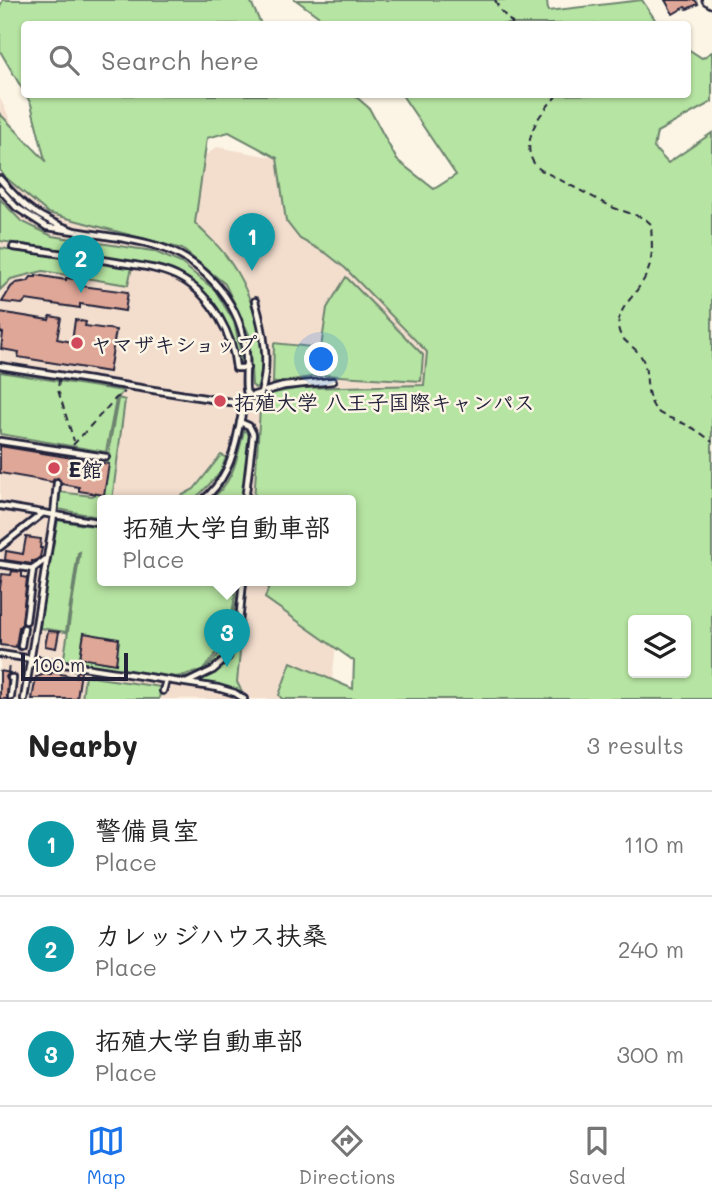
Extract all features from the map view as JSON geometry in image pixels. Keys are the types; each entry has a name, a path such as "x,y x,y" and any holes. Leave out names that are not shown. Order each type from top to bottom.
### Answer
{"street":[{"path":"707,0 712,3"}],"lane":[{"path":"0,179 26,208 49,225"},
{"path":"0,189 16,207 49,225 151,244 174,252 198,268 217,286 232,308 243,337 247,368 245,389 251,396 261,393 265,371 264,337 255,301"},
{"path":"13,247 150,268 182,279 203,296 219,317 229,339 236,368 247,368"},
{"path":"0,366 243,404"},
{"path":"266,391 284,386 333,381"},
{"path":"208,495 225,474 235,450 243,404 248,394"},
{"path":"240,422 249,426 253,434 246,495"},
{"path":"0,440 106,457"},
{"path":"9,675 13,678 11,698 23,699 57,483"},
{"path":"0,506 97,522"},
{"path":"0,547 44,513"},
{"path":"26,621 33,569 46,559"},
{"path":"0,564 33,569"},
{"path":"185,683 213,670 229,657 239,624 243,586"},
{"path":"21,646 24,628"},
{"path":"0,654 218,688 244,699"},
{"path":"163,691 166,680"}],"path":[{"path":"495,0 510,21"},
{"path":"554,98 530,135 530,156 534,165 614,208 644,218 651,225 651,261 641,285 623,309 619,328 622,338 643,360 647,388 657,412 697,430 712,442"},
{"path":"59,378 58,390 74,444"},
{"path":"72,452 74,444 116,398 129,390"},
{"path":"9,675 10,658"}],"shaded area":[{"name":"拓殖大学 八王子国際キャンパス","path":"0,98 34,171 146,198 217,147 299,162 433,325 443,398 346,495 97,495 97,586 342,586 330,699 0,699"}],"green space":[{"path":"3,0 250,0 260,21 21,21 21,87 0,51 0,6"},
{"path":"296,0 547,0 548,11 642,0 656,21 325,21"},
{"path":"691,51 702,58 712,52 712,102 657,132 654,148 668,163 712,133 712,699 282,699 279,695 291,662 353,689 354,661 265,598 269,586 356,586 356,495 254,495 260,409 273,393 300,388 424,385 427,352 345,268 326,253 300,239 286,221 277,158 229,132 207,138 195,223 219,247 249,297 262,352 258,386 255,388 252,385 249,334 225,284 182,249 48,213 0,170 0,114 45,160 28,98 357,98 369,108 397,160 434,189 456,175 404,98 691,98"},
{"path":"0,199 21,221 52,236 153,251 181,263 215,290 234,322 241,363 236,363 231,334 215,305 197,286 165,269 131,261 0,241"},
{"path":"0,248 132,267 128,285 43,271 11,279 0,290"},
{"path":"346,277 423,355 421,381 323,375 273,383 274,343 321,348 327,308"},
{"path":"0,372 123,391 118,398 125,400 113,495 97,495 97,517 58,509 60,492 92,496 101,492 118,399 106,452 0,434"},
{"path":"244,431 254,432 244,495 216,495 229,478"},
{"path":"221,455 226,457 220,473 202,492 198,495 183,495 194,489"},
{"path":"58,520 97,526 97,586 237,586 228,638 202,671 176,677 63,664 80,552 66,632 40,628"},
{"path":"240,586 247,586 237,682 244,696 181,678 202,674 229,638"},
{"path":"85,676 161,687 159,699 82,699"}],"building":[{"path":"665,0 695,0 698,4 673,14"},
{"path":"36,275 82,280 81,286 128,292 125,311 26,300 22,304 2,302 16,283 28,281"},
{"path":"0,312 49,320 50,316 61,318 57,339 72,342 75,320 86,322 85,326 116,330 109,372 18,357 19,352 1,349 3,333 0,332"},
{"name":"E館","path":"0,446 109,464 104,495 79,491 79,487 62,484 58,478 52,482 0,473"},
{"path":"26,537 41,539 40,557 32,561 32,564 5,560 6,551 23,554"},
{"path":"12,571 22,572 22,577 27,578 22,624 19,627 16,647 0,645 2,574 11,575"},
{"path":"48,631 59,632 56,648 45,646"},
{"path":"84,633 119,639 116,664 80,658"},
{"path":"0,671 11,673 6,677 7,699 0,699"},
{"path":"77,671 81,672 77,699 32,699 36,677 51,672 75,677"}],"place":[{"name":"警備員室","path":"252,271"},
{"name":"カレッジハウス扶桑","path":"81,293"},
{"name":"ヤマザキショップ","path":"77,343"},
{"name":"拓殖大学 八王子国際キャンパス","path":"220,401"},
{"name":"E館","path":"54,468"},
{"name":"拓殖大学自動車部","path":"227,667"}]}
